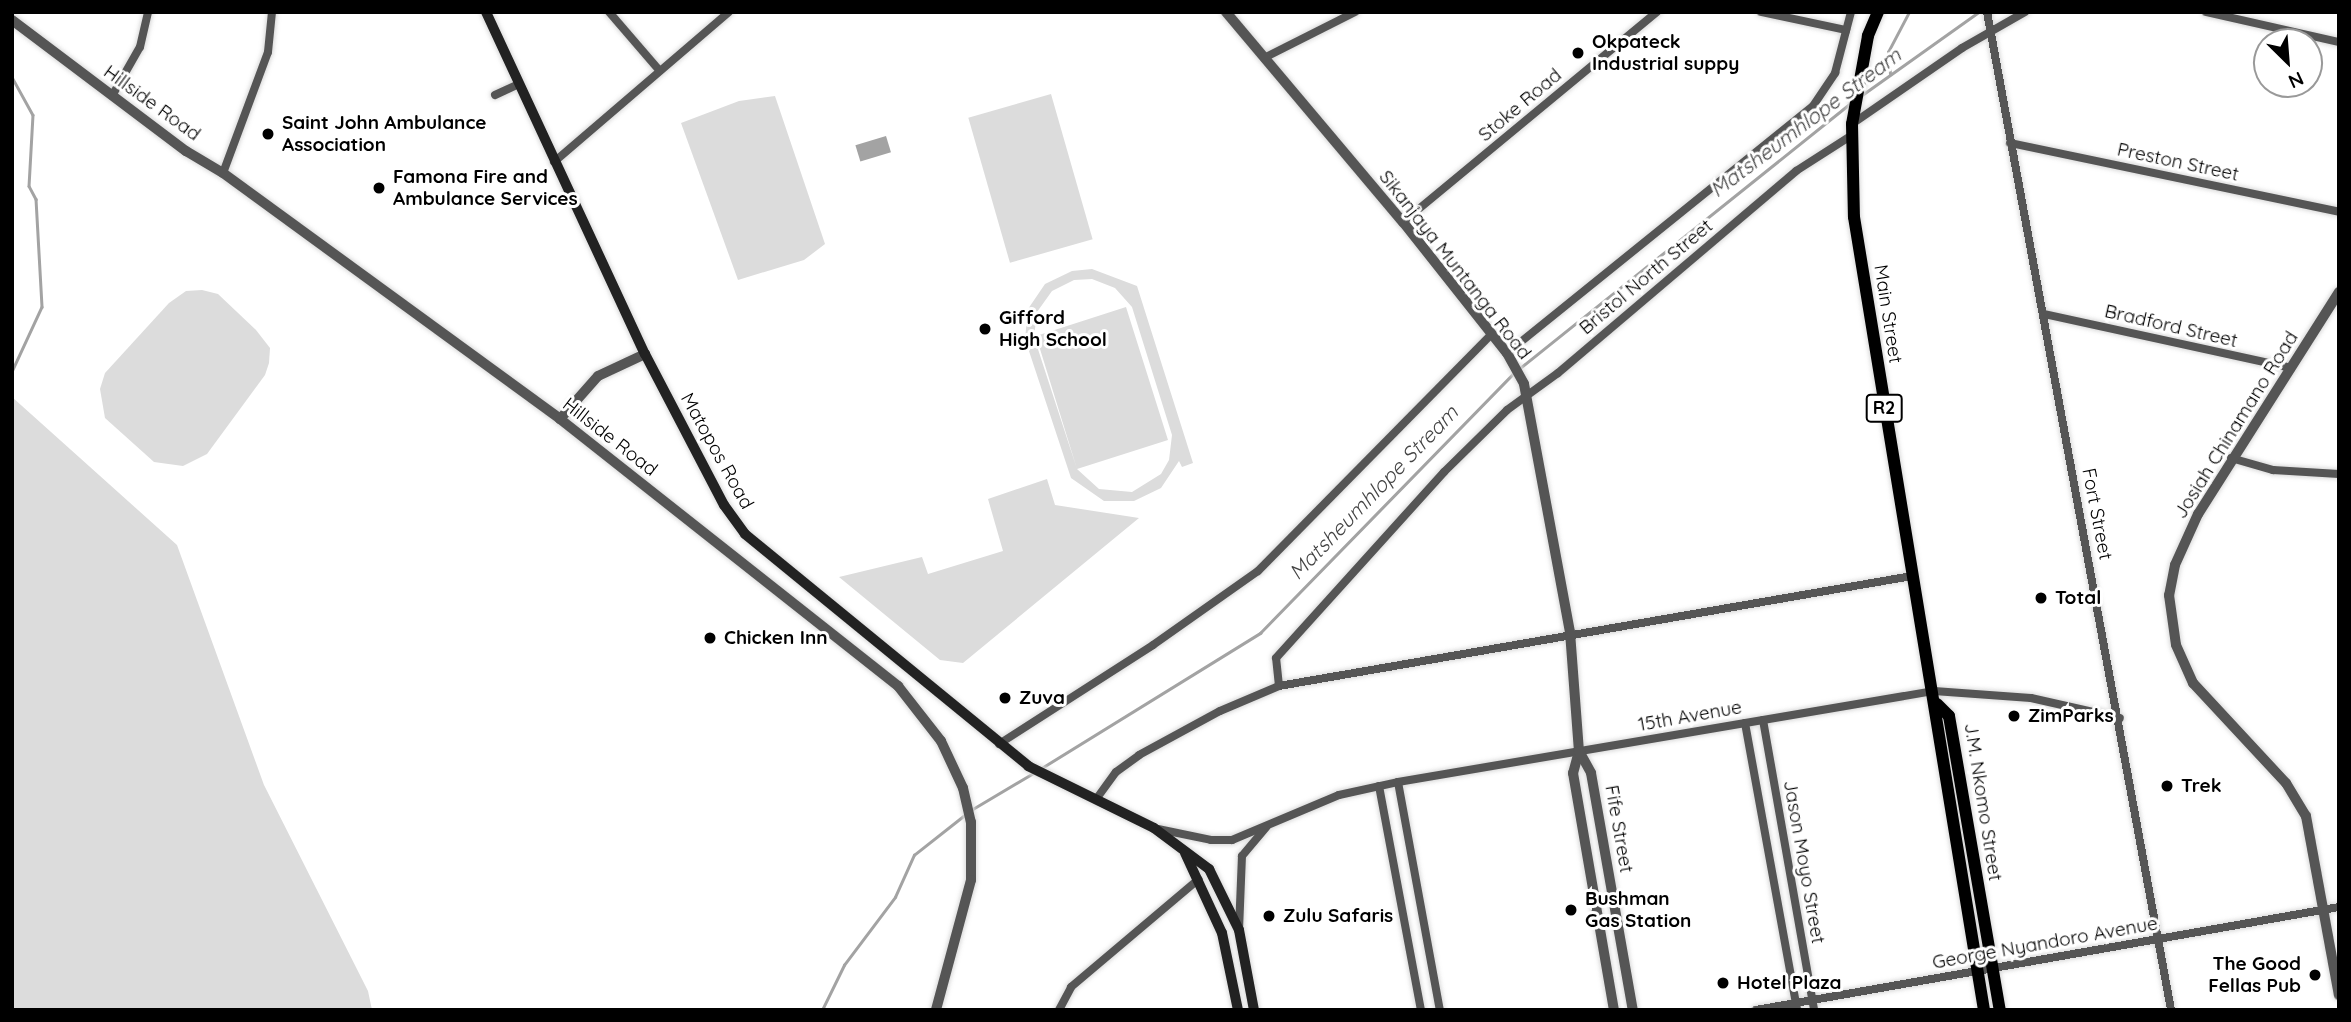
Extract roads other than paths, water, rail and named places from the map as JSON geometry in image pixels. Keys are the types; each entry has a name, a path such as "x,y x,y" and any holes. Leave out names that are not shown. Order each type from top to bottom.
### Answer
{"highway":[{"name":"Main Street","path":"1878,12 1868,36 1852,130 1854,217 1912,576 1937,704"},
{"name":"J.M. Nkomo Street","path":"1937,704 1949,716 2000,1010"},
{"name":"J.M. Nkomo Street","path":"1937,704 1935,721 1984,1010"}],"main road":[{"name":"Matopos Road","path":"486,12 645,354 711,482 745,534 1028,766 1154,828 1209,869 1239,930 1254,1010"},
{"path":"1180,845 1199,879 1222,933 1238,1010"}],"street":[{"path":"112,96 140,47 148,12"},
{"path":"223,173 268,52 272,12"},
{"path":"609,12 659,70"},
{"path":"554,162 729,12"},
{"name":"Sikanjaya Muntanga Road","path":"1226,12 1404,222 1509,357 1526,389 1570,632 1578,751"},
{"path":"1264,58 1355,12"},
{"name":"Stoke Road","path":"1404,222 1657,12"},
{"path":"1761,12 1846,30"},
{"path":"1509,357 1813,106 1835,73 1851,12"},
{"name":"Fort Street","path":"1987,12 2120,718 2171,1010"},
{"name":"Bristol North Street","path":"1279,686 1276,658 1444,472 1526,389 1797,171 1990,28 2025,12"},
{"path":"2206,12 2339,42"},
{"name":"Hillside Road","path":"12,20 112,96 223,173 561,419 898,686 941,741 963,788 971,822 971,880 937,1008"},
{"path":"495,95 519,83"},
{"name":"Preston Street","path":"2010,143 2339,212"},
{"name":"Josiah Chinamano Road","path":"2339,292 2231,458 2175,565 2169,595 2171,622 2184,664 2204,700 2297,799 2311,834 2339,995"},
{"name":"Bradford Street","path":"2043,314 2291,369"},
{"path":"999,744 1153,645 1258,571 1491,335"},
{"path":"561,419 598,376 645,354"},
{"path":"2231,458 2273,470 2339,474"},
{"path":"1097,798 1116,772 1147,750 1220,711 1279,686 1570,632 1912,576"},
{"name":"15th Avenue","path":"1154,828 1222,840 1339,795 1398,782 1934,691 2031,698 2120,718"},
{"name":"Jason Moyo Street","path":"1763,720 1814,1010"},
{"name":"Jason Moyo Street","path":"1745,723 1797,1006"},
{"name":"Fife Street","path":"1578,751 1573,773 1614,1010"},
{"name":"Fife Street","path":"1578,751 1591,773 1633,1010"},
{"path":"1398,782 1440,1010"},
{"path":"1379,786 1421,1010"},
{"name":"15th Avenue","path":"1239,930 1242,856 1271,823"},
{"path":"1059,1010 1071,988 1199,879"},
{"name":"George Nyandoro Avenue","path":"1756,1010 1797,1006 1812,1000 2339,907"}],"waterway":[{"path":"1890,74 1888,52 1909,12"},
{"name":"Matsheumhlope Stream","path":"1862,95 1979,12"},
{"name":"Matsheumhlope Stream","path":"12,77 33,115 29,186 36,199 42,307 12,372"},
{"name":"Matsheumhlope Stream","path":"1520,368 1851,103"},
{"name":"Matsheumhlope Stream","path":"1040,769 1260,633 1515,372"},
{"name":"Matsheumhlope Stream","path":"971,810 1035,772"},
{"name":"Matsheumhlope Stream","path":"822,1010 844,965 895,897 914,855 966,814"}],"place":[{"name":"Okpateck Industrial suppy","path":"1578,53"},
{"name":"Saint John Ambulance Association","path":"268,134"},
{"name":"Famona Fire and Ambulance Services","path":"379,188"},
{"name":"Gifford High School","path":"985,329"},
{"name":"Total","path":"2041,598"},
{"name":"Chicken Inn","path":"710,638"},
{"name":"Zuva","path":"1005,698"},
{"name":"ZimParks","path":"2014,716"},
{"name":"Trek","path":"2167,786"},
{"name":"Bushman Gas Station","path":"1571,910"},
{"name":"Zulu Safaris","path":"1269,916"},
{"name":"The Good Fellas Pub","path":"2315,975"},
{"name":"Hotel Plaza","path":"1723,983"}]}
